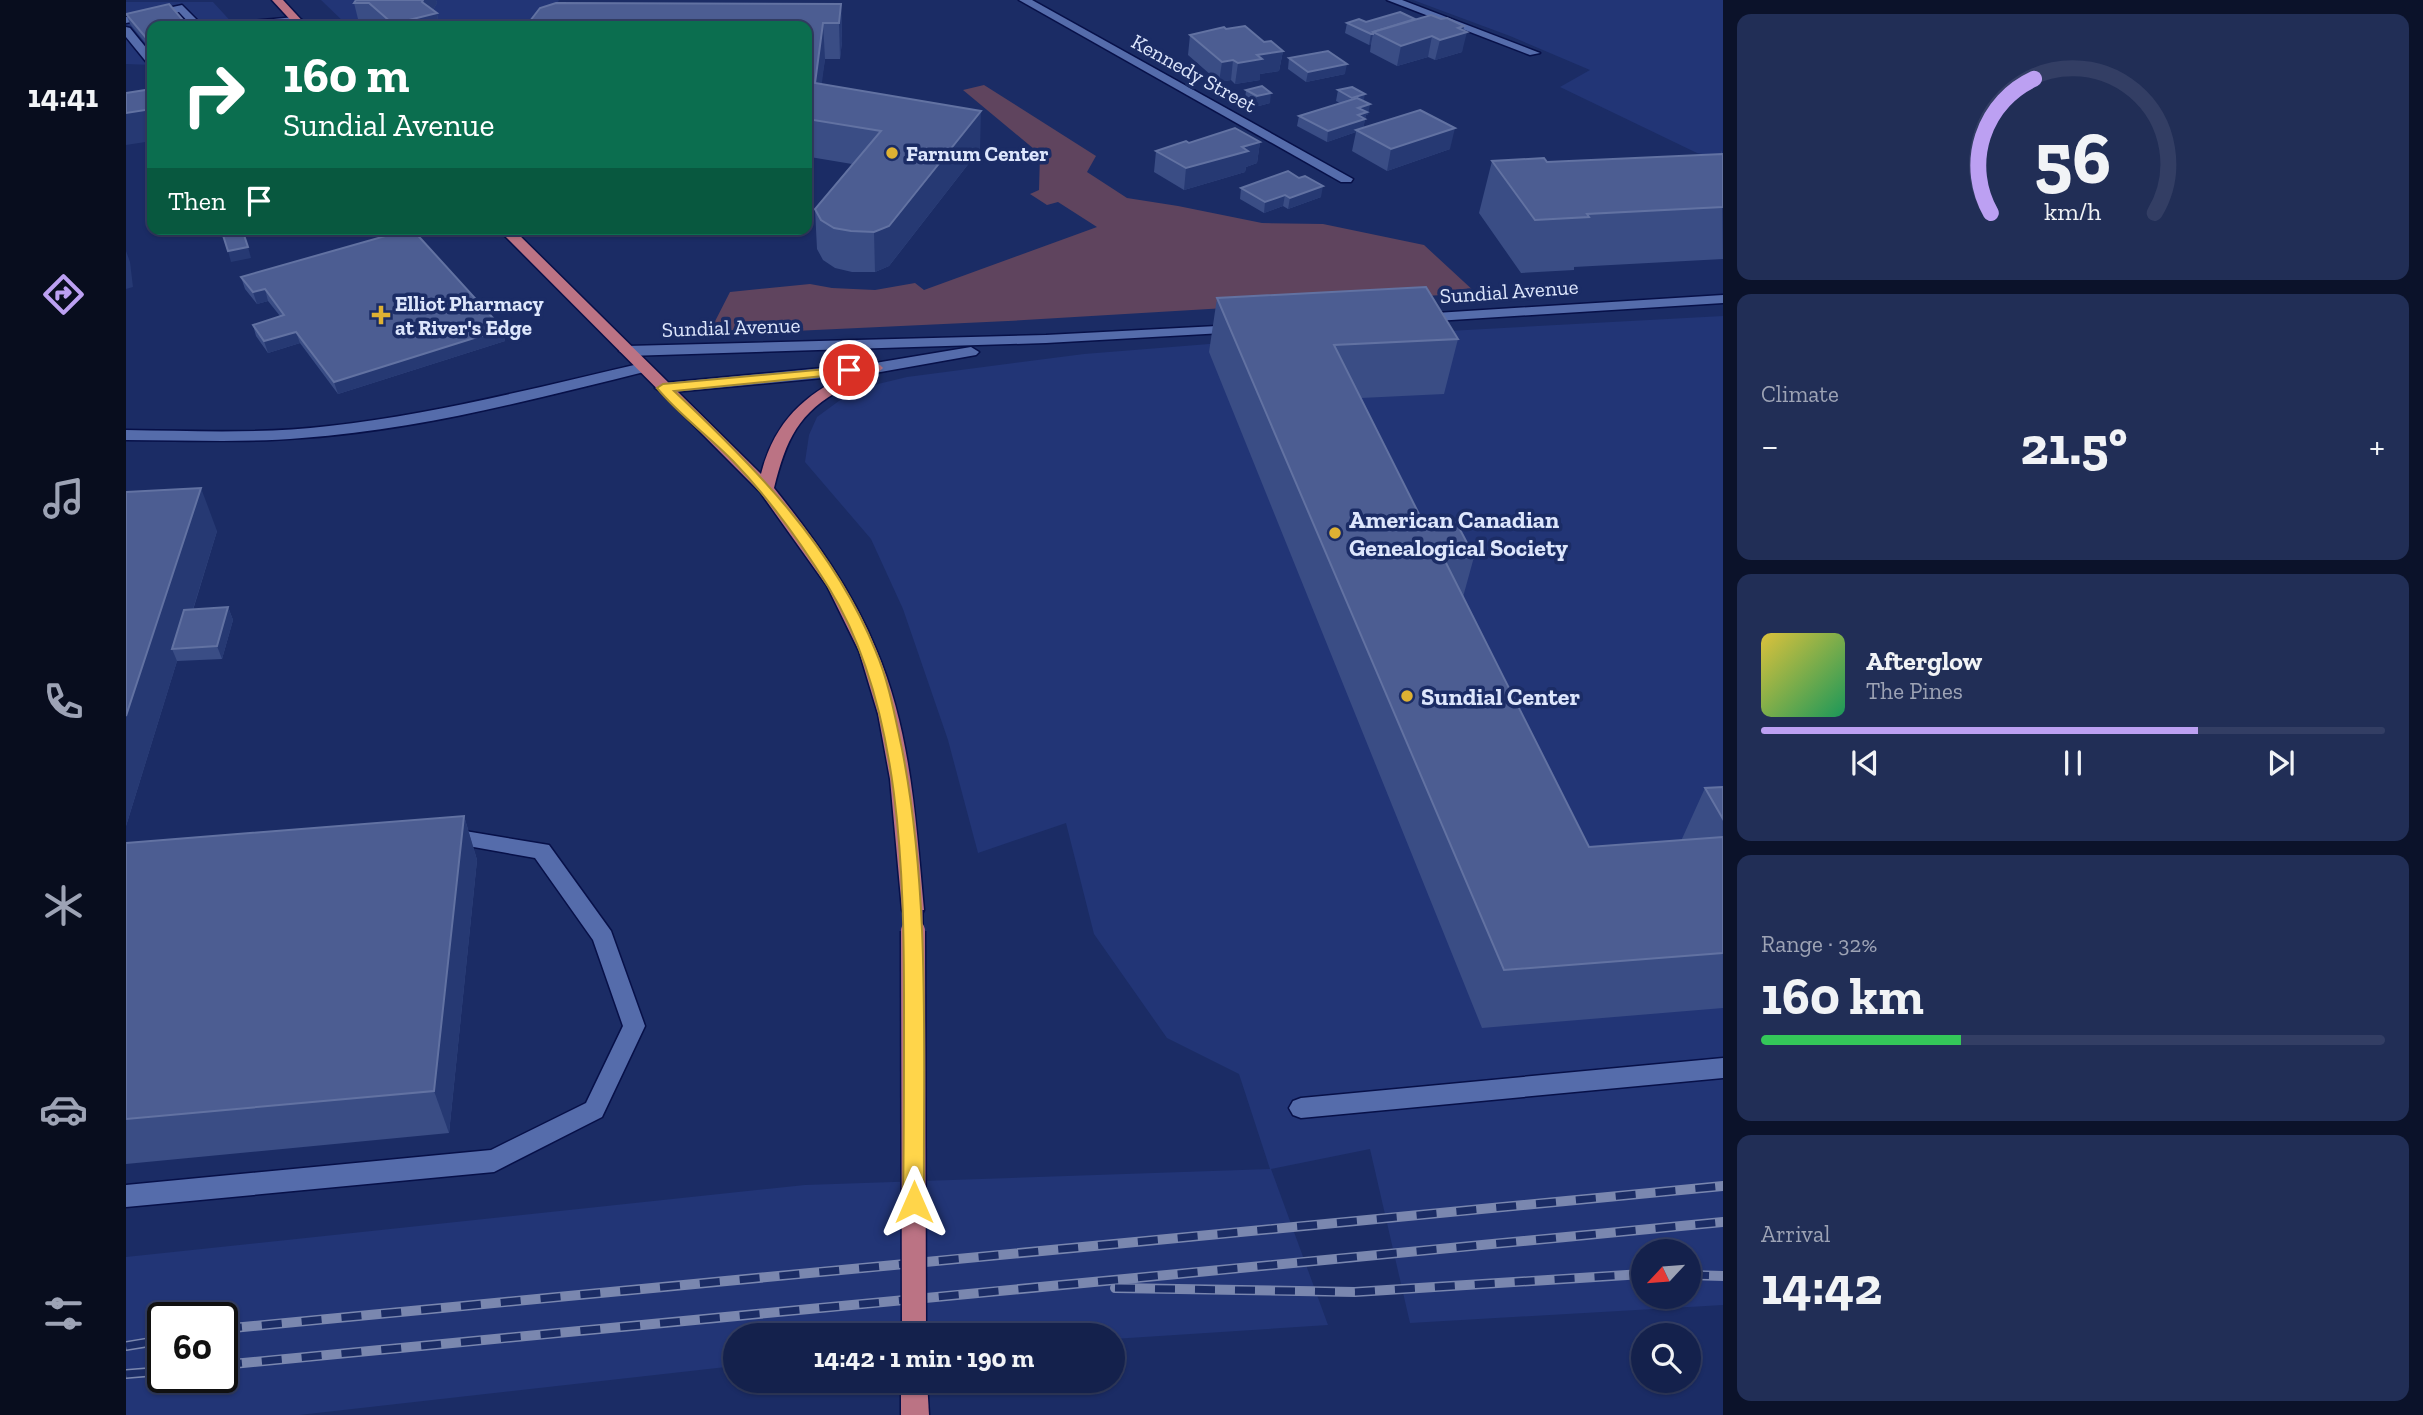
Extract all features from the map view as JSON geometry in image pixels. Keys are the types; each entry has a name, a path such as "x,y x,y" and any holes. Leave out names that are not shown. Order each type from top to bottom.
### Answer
{"main road":[{"path":"277,0 297,21"},
{"path":"511,235 766,488 800,531 838,589 869,652 887,713 902,793 913,910 914,1323"},
{"path":"766,488 773,452 804,406 844,382 875,368"},
{"path":"914,1393 915,1415"}],"street":[{"name":"Kennedy Street","path":"1024,0 1346,179"},
{"path":"1392,0 1534,53"},
{"path":"126,20 181,8 194,21"},
{"path":"131,33 147,53"},
{"name":"Sundial Avenue","path":"1410,318 1723,299"},
{"name":"Sundial Avenue","path":"627,351 1046,339 1248,328"},
{"name":"Sundial Avenue","path":"663,388 875,368 1046,339"},
{"path":"126,435 264,436 328,431 412,418 643,368"},
{"path":"126,1196 494,1161 594,1110 634,1026 603,937 542,851 439,835 426,836"},
{"path":"1301,1108 1723,1068"}],"shaded area":[{"path":"321,0 559,0 549,21 343,21"},
{"path":"1413,0 1723,0 1723,159 1697,153 1560,87 1590,70 1510,36"},
{"path":"126,2 213,2 230,21 147,21 147,65 126,64"},
{"path":"984,85 1096,156 1087,172 1127,198 1262,223 1323,224 1424,245 1476,293 1008,321 708,335 730,292 810,284 875,290 915,283 924,290 1097,227 1058,202 1047,205 1030,194 1039,190 1040,154 963,90"},
{"name":"Sundial Center","path":"1723,316 1723,1305 1701,1306 1701,1239 1631,1239 1631,1309 1653,1309 1410,1323 1370,1149 1271,1169 1328,1325 1125,1338 1125,1323 723,1323 723,1367 299,1415 126,1415 126,1257 805,1185 1270,1169 1239,1074 1167,1038 1094,934 1066,823 978,853 948,740 903,609 871,539 805,462 809,435 817,417 843,398 878,384 907,377 1084,354 1209,344"}],"building":[{"path":"356,0 423,0 422,2 437,13 405,21 390,21 369,3 354,3"},
{"path":"556,3 841,4 839,23 823,23 815,83 981,111 889,226 874,232 834,228 821,220 815,209 881,131 812,120 812,21 530,21 540,8"},
{"path":"169,4 184,21 147,21 147,39 126,14"},
{"path":"1400,12 1415,19 1373,34 1347,23 1359,19 1366,22"},
{"path":"1431,15 1447,18 1464,26 1458,28 1467,32 1440,40 1432,36 1401,46 1373,32"},
{"path":"1245,26 1264,42 1271,41 1283,51 1257,55 1262,59 1238,63 1233,60 1222,62 1190,35 1224,27"},
{"path":"1328,51 1347,64 1308,72 1289,58"},
{"path":"1262,86 1271,93 1257,96 1246,90"},
{"path":"1352,87 1365,94 1352,98 1338,90"},
{"path":"147,90 147,110 126,113 126,93"},
{"path":"1357,98 1370,104 1358,108 1367,112 1358,115 1365,119 1328,131 1299,116"},
{"path":"1420,110 1455,128 1391,149 1356,130"},
{"path":"1235,128 1260,142 1242,147 1248,151 1186,168 1156,151 1186,141 1189,143"},
{"path":"1723,154 1723,207 1587,214 1589,217 1535,220 1492,161 1544,158 1547,162"},
{"path":"1288,171 1299,178 1305,176 1323,186 1290,198 1285,195 1265,202 1241,188"},
{"path":"223,235 244,235 248,247 228,251"},
{"name":"Elliot Pharmacy at River's Edge","path":"389,235 417,235 503,329 334,382 296,332 264,341 253,325 284,315 265,289 253,292 241,277"},
{"path":"1426,287 1458,339 1334,345 1424,524 1456,522 1465,539 1474,557 1444,559 1589,847 1723,837 1723,953 1504,970 1217,298"},
{"path":"201,488 126,716 126,492"},
{"path":"228,607 217,646 172,649 184,610"},
{"path":"1723,787 1723,819 1705,788"},
{"path":"464,816 434,1091 126,1119 126,843"}],"railway":[{"path":"238,1327 1723,1186"},
{"path":"238,1363 1723,1222"},
{"path":"1115,1288 1355,1292 1631,1275"},
{"path":"1701,1275 1723,1276"},
{"path":"126,1346 147,1343"},
{"path":"126,1374 147,1372"}],"place":[{"name":"Farnum Center","path":"892,153"},
{"name":"Elliot Pharmacy at River's Edge","path":"381,315"},
{"name":"American Canadian Genealogical Society","path":"1335,533"},
{"name":"Sundial Center","path":"1407,696"}],"route":[{"path":"849,370 663,388 738,459 783,509 838,589 869,652 887,713 902,793 913,910 914,1202"}]}
